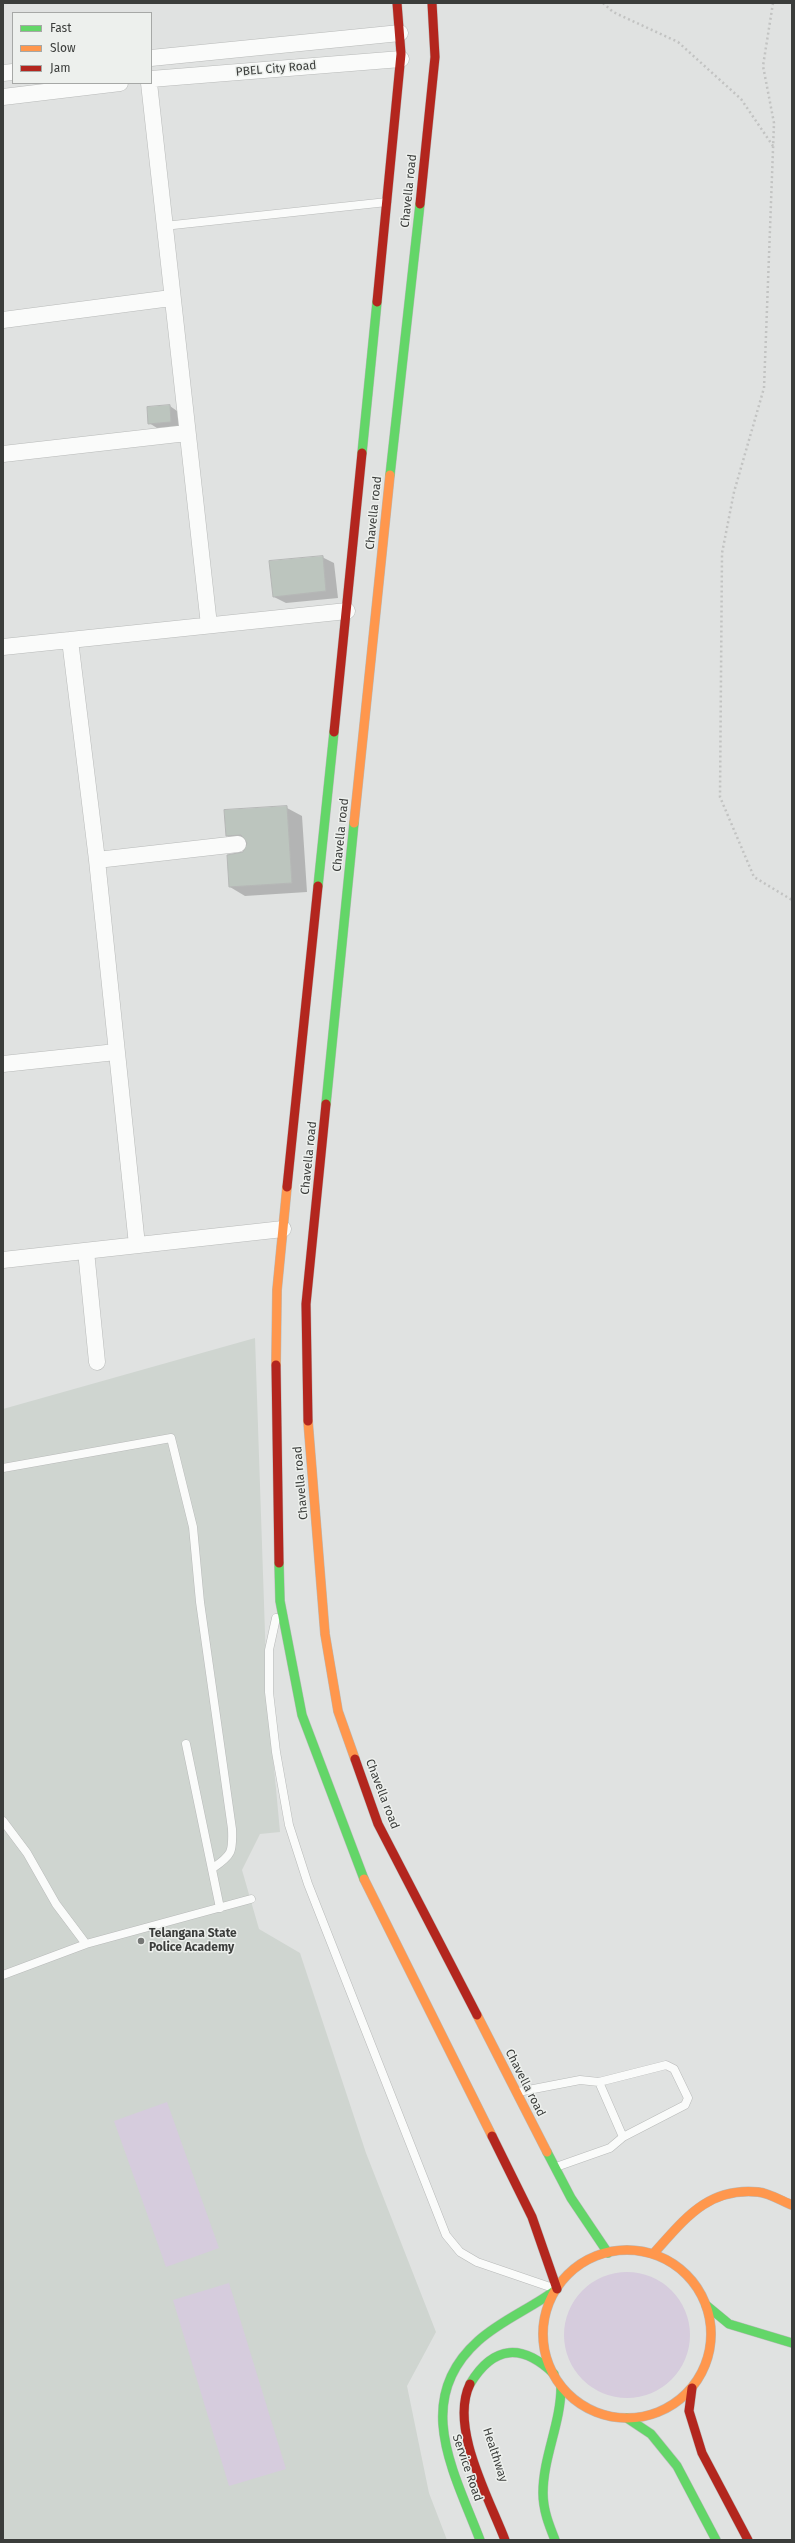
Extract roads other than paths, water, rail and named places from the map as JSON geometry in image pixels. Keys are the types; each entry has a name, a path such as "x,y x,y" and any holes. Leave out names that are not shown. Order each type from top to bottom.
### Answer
{"main road":[{"path":"397,3 400,33"},
{"name":"Chavella road","path":"432,3 434,65 340,927 306,1304 308,1424 325,1634 338,1711 378,1824 571,2198 608,2253"},
{"name":"Chavella road","path":"400,33 401,59 388,202 347,611 318,925 277,1290 275,1422 280,1601 302,1716 358,1868 532,2217 557,2289"},
{"path":"653,2254 692,2211 726,2193 759,2192 792,2205"},
{"path":"634,2250 653,2254 676,2265 694,2282 706,2305 711,2334 706,2362 692,2388 674,2404 651,2415 627,2418 602,2414 580,2404 562,2386 554,2374 547,2358 543,2341 544,2323 548,2306 557,2289 571,2271 592,2257 608,2253 634,2250"},
{"name":"Service Road","path":"480,2540 444,2439 441,2411 447,2382 465,2353 479,2340 539,2304 557,2289"},
{"path":"706,2305 729,2324 792,2342"},
{"name":"Service Road","path":"505,2540 468,2438 463,2408 466,2394 473,2379 483,2366 495,2356 506,2352 518,2351 531,2355 542,2362 554,2374"},
{"path":"555,2540 543,2512 542,2484 559,2416 562,2386"},
{"path":"692,2388 689,2411 702,2453 748,2540"},
{"path":"627,2418 651,2434 676,2466 716,2540"}],"street":[{"name":"PBEL City Road","path":"152,58 400,33"},
{"name":"PBEL City Road","path":"152,80 401,59"},
{"path":"3,96 111,84"},
{"path":"149,84 171,298 209,625"},
{"path":"3,320 171,298"},
{"path":"3,454 187,433"},
{"path":"3,647 347,611"},
{"path":"70,640 97,860 137,1245"},
{"path":"97,860 238,844"},
{"path":"3,1064 116,1052"},
{"path":"3,1260 283,1229"},
{"path":"86,1250 97,1362"}],"lane":[{"path":"164,226 388,202"},
{"path":"3,1468 171,1438 193,1527 200,1602 232,1829 233,1848 227,1859 212,1868"},
{"path":"280,1601 269,1650 269,1692 276,1752 289,1825 308,1884 446,2236 460,2252 477,2262 557,2289"},
{"path":"186,1744 220,1908"},
{"path":"3,1821 27,1853 56,1904 86,1944"},
{"path":"3,1975 86,1944 251,1899"},
{"path":"517,2092 580,2080 600,2082 666,2065 674,2069 688,2098 685,2105 623,2137 610,2148 555,2167"},
{"path":"600,2082 623,2137"}],"place":[{"name":"Telangana State Police Academy","path":"141,1941"}]}
